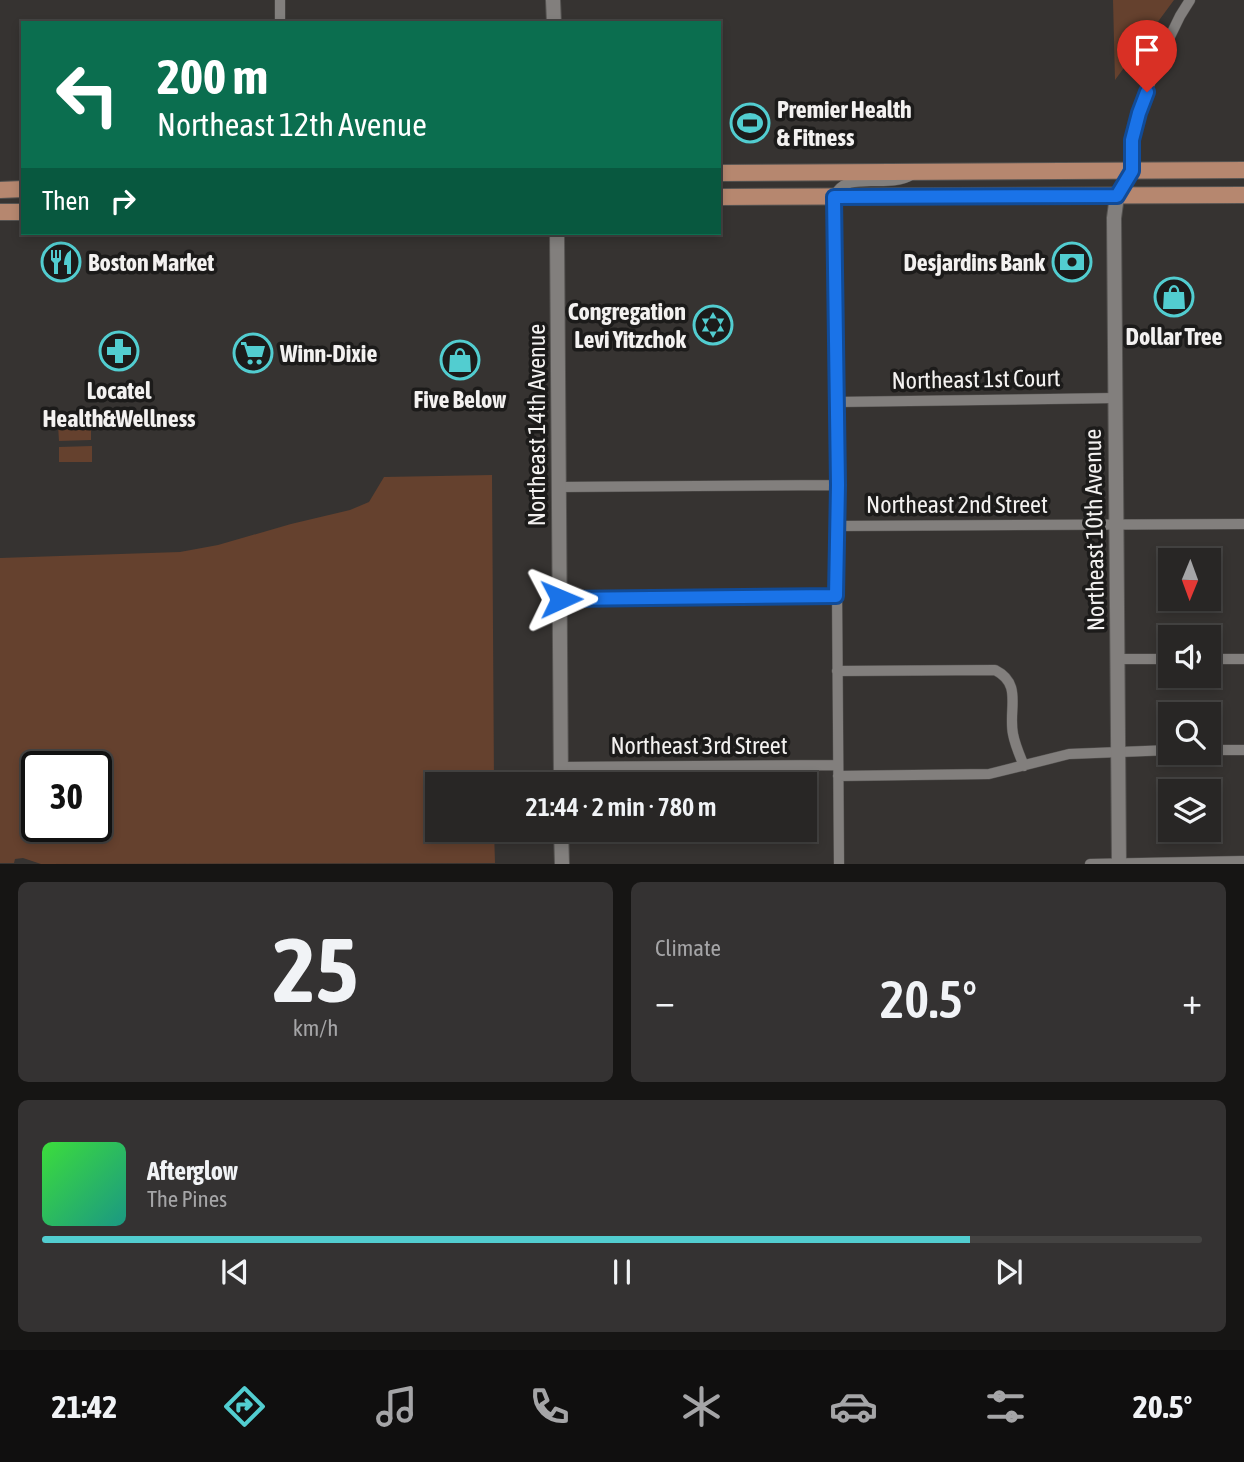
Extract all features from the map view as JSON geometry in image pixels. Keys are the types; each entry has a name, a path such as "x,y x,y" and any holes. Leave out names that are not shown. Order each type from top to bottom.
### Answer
{"main road":[{"path":"721,173 1244,170"},
{"path":"744,197 762,189 821,185 832,172"},
{"path":"0,190 21,189"},
{"path":"721,197 1244,195"},
{"path":"0,212 21,212"}],"street":[{"path":"280,0 280,21"},
{"path":"554,0 554,21"},
{"path":"1117,196 1132,171 1132,140 1139,113 1163,51 1190,0"},
{"path":"839,863 834,197 839,186 848,183 896,181 921,171"},
{"name":"Northeast 10th Avenue","path":"1117,196 1114,218 1119,863"},
{"name":"Northeast 14th Avenue","path":"557,235 561,772"},
{"name":"Northeast 1st Court","path":"837,402 1115,398"},
{"path":"560,487 838,485"},
{"name":"Northeast 2nd Street","path":"838,526 1244,524"},
{"path":"561,599 836,596"},
{"path":"1118,659 1158,659"},
{"path":"1221,659 1244,659"},
{"path":"837,671 995,670 1006,676 1012,688 1013,734 1024,766"},
{"name":"Northeast 3rd Street","path":"561,766 989,774 1069,754 1158,750"},
{"path":"1221,750 1244,750"},
{"path":"561,842 562,863"},
{"path":"1090,863 1244,861"}],"shaded area":[{"path":"1113,0 1174,0 1115,80"},
{"path":"91,424 91,440 59,441 58,425"},
{"path":"92,446 92,462 59,462 59,447"},
{"path":"492,475 494,772 425,772 425,842 494,842 495,863 41,864 23,858 15,859 14,863 0,863 0,558 180,552 218,545 350,510 369,502 384,477"}],"place":[{"name":"Premier Health & Fitness","path":"750,123"},
{"name":"Boston Market","path":"61,262"},
{"name":"Desjardins Bank","path":"1072,262"},
{"name":"Dollar Tree","path":"1174,297"},
{"name":"Congregation Levi Yitzchok","path":"713,325"},
{"name":"Locatel Health&Wellness","path":"119,351"},
{"name":"Winn-Dixie","path":"253,353"},
{"name":"Five Below","path":"460,360"}],"route":[{"path":"561,599 836,596 838,485 834,197 1117,196 1132,171 1132,140 1147,92"}]}
